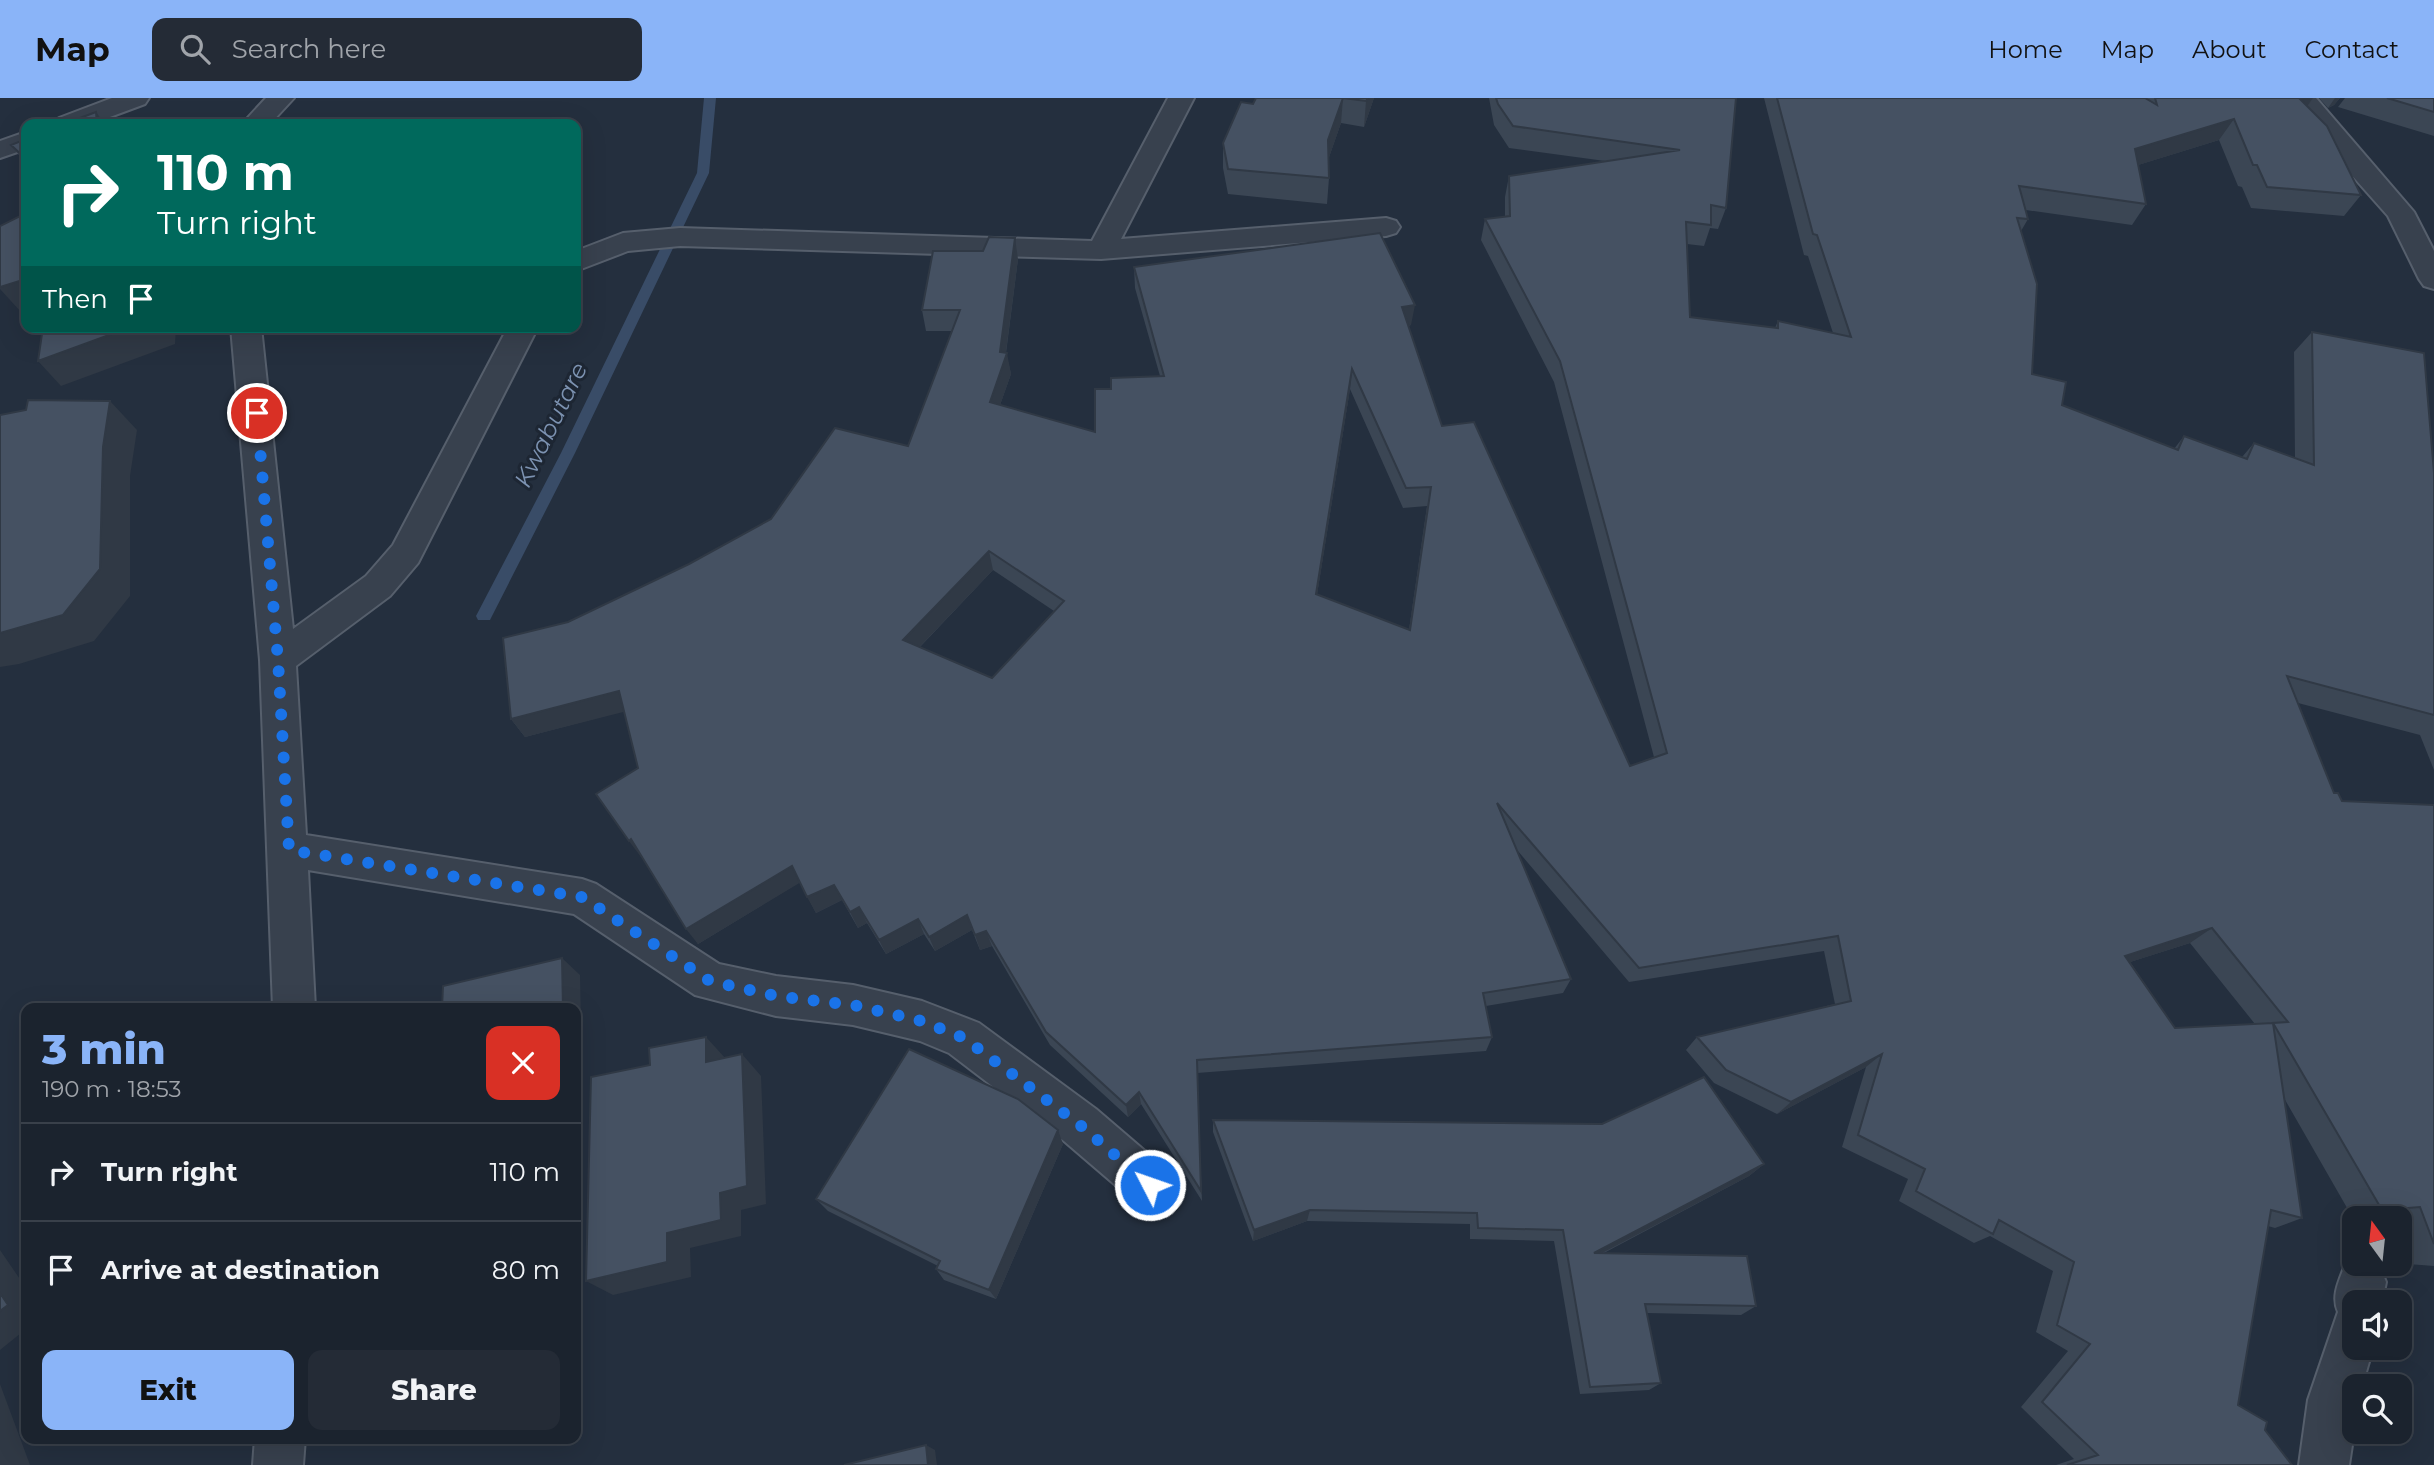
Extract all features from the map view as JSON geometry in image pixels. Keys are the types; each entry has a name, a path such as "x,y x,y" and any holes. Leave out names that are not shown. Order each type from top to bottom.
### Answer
{"street":[{"path":"81,119 136,98"},
{"path":"261,119 281,98"},
{"path":"1101,250 1151,149 1181,98"},
{"path":"2302,98 2334,139 2400,212 2434,279"},
{"path":"0,150 21,142"},
{"path":"581,260 623,242 680,237 1101,250 1386,228"},
{"path":"247,333 278,660 289,850 294,1003"},
{"path":"278,660 379,586 406,554 520,333"},
{"path":"289,850 582,897 710,981 776,996 853,1005 922,1021 964,1038 1080,1125 1150,1185"},
{"path":"2324,1465 2333,1400 2345,1360"},
{"path":"278,1465 279,1444"}],"building":[{"path":"1256,98 1343,98 1328,140 1329,178 1228,169 1223,143 1241,102 1253,104"},
{"path":"1343,98 1368,98 1366,101"},
{"path":"1496,98 1736,98 1726,208 1711,205 1711,225 1686,222 1690,317 1778,328 1778,321 1851,337 1817,235 1813,234 1777,98 2145,98 2157,105 2155,98 2304,98 2300,99 2327,126 2361,195 2267,187 2257,165 2253,165 2234,119 2135,149 2146,204 2019,186 2028,219 2017,218 2037,284 2032,374 2066,382 2062,405 2178,450 2184,436 2247,459 2254,443 2314,465 2312,332 2424,353 2434,473 2434,715 2287,676 2334,793 2338,793 2342,801 2434,805 2434,1244 2420,1207 2380,1206 2273,1023 2302,1218 2271,1210 2238,1405 2267,1422 2265,1430 2292,1465 2067,1465 2098,1455 2042,1402 2090,1344 2057,1325 2074,1262 1999,1220 1993,1234 1916,1191 1925,1169 1858,1135 1882,1054 1791,1102 1726,1070 1697,1037 1851,1001 1838,936 1639,968 1497,803 1571,979 1483,993 1492,1037 1197,1060 1201,1191 1139,1092 1126,1105 1046,1032 986,931 975,935 967,915 929,937 918,919 879,940 859,907 850,912 834,885 807,897 792,866 686,929 631,839 629,841 596,794 638,768 619,691 511,719 503,638 568,622 689,564 771,519 835,428 908,446 960,310 922,310 933,251 983,251 989,237 1015,238 1000,352 1007,353 990,402 1095,432 1095,389 1111,389 1111,378 1164,376 1134,267 1380,233 1415,305 1402,307 1442,426 1474,422 1630,766 1667,753 1560,361 1485,219 1510,216 1509,176 1680,150 1513,126","holes":["1352,369 1406,488 1431,487 1410,630 1316,594","989,551 1064,601 992,678 903,640","2212,928 2288,1022 2175,1028 2125,956"]},
{"path":"2387,98 2434,98 2434,112"},
{"path":"96,112 97,119 77,119"},
{"path":"21,141 21,154 11,145"},
{"path":"21,216 21,281 0,287 0,226"},
{"path":"42,333 115,333 38,361"},
{"path":"28,400 110,401 103,447 100,569 63,615 0,633 0,415 26,410"},
{"path":"562,958 563,1003 442,1003 443,986"},
{"path":"706,1037 706,1062 742,1054 747,1186 720,1193 721,1220 667,1233 667,1262 586,1281 591,1077 650,1065 649,1048"},
{"path":"909,1049 1018,1099 1058,1130 989,1290 936,1269 940,1261 816,1199"},
{"path":"1704,1077 1764,1164 1594,1253 1747,1256 1756,1306 1645,1304 1661,1383 1590,1387 1563,1230 1478,1228 1477,1213 1310,1210 1254,1230 1213,1120 1602,1124"},
{"path":"0,1293 8,1305 0,1311"},
{"path":"926,1445 928,1465 844,1465"}],"waterway":[{"name":"Kwabutare","path":"484,616 568,453 703,173 710,98"}],"route":[{"path":"257,413 278,660 289,850 582,897 632,927 710,981 776,996 853,1005 922,1021 964,1038 1080,1125 1150,1185"}]}
